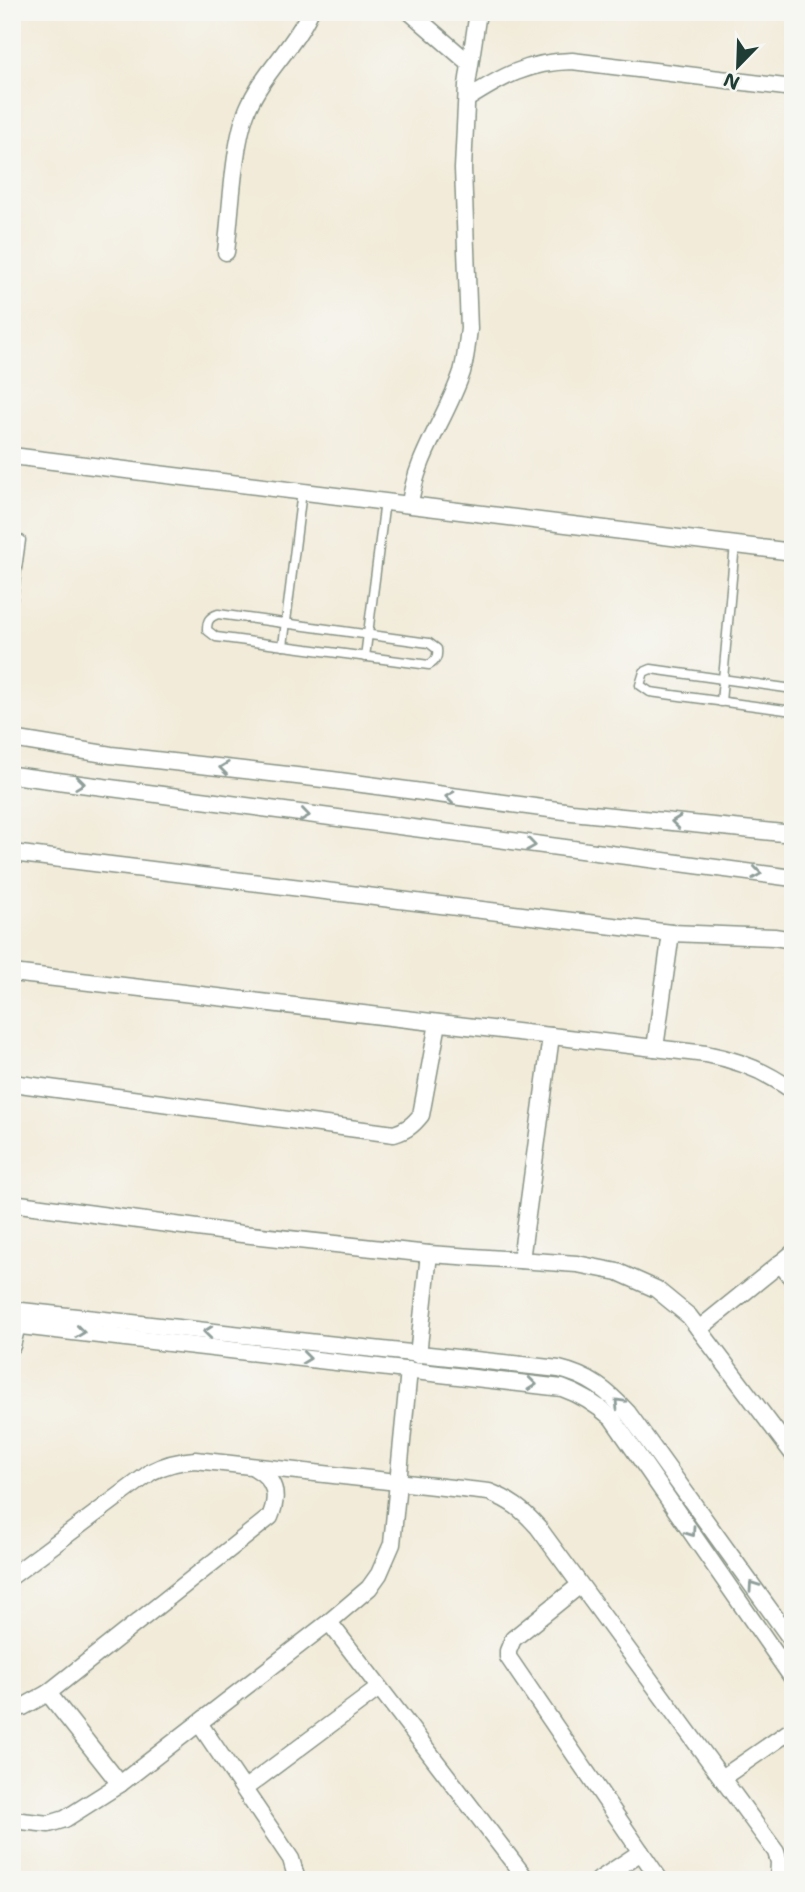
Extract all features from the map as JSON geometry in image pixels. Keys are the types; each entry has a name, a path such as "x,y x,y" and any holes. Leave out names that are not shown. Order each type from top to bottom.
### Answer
{"street":[{"path":"226,252 238,156 248,109 257,92 300,33 310,12"},
{"path":"410,12 470,64"},
{"path":"410,504 412,486 419,466 462,371 467,347 469,329 463,169 470,64 478,12"},
{"path":"467,99 499,79 524,68 548,62 572,61 793,88"},
{"path":"12,456 793,552"},
{"path":"12,740 111,755 332,780 558,810 793,834"},
{"path":"12,775 793,878"},
{"path":"12,853 671,933 793,940"},
{"path":"655,1048 671,933"},
{"path":"12,973 706,1054 746,1064 793,1091"},
{"path":"12,1083 394,1134 414,1124 421,1115 438,1023"},
{"path":"521,1260 551,1036"},
{"path":"12,1203 242,1234 429,1254 587,1265 618,1272 656,1289 681,1309 793,1454"},
{"path":"418,1355 429,1254"},
{"path":"699,1329 786,1258 793,1280"},
{"path":"12,1346 14,1320 348,1355 418,1355 559,1369 581,1376 601,1386 628,1413 793,1642"},
{"path":"348,1355 410,1370 562,1388 581,1394 598,1405 612,1418 793,1679"},
{"path":"12,1820 49,1824 65,1819 120,1784 369,1588 387,1559 392,1544 410,1370"},
{"path":"12,1576 165,1464 195,1460 489,1492 509,1500 525,1512 538,1527 776,1852 779,1863 778,1880"},
{"path":"12,1710 48,1693 270,1517 276,1503 275,1488 267,1475 254,1467"},
{"path":"580,1585 513,1639 508,1657 660,1880"},
{"path":"329,1622 527,1880"},
{"path":"244,1789 379,1688"},
{"path":"48,1693 120,1784"},
{"path":"199,1723 291,1860 297,1880"},
{"path":"722,1778 793,1730"},
{"path":"599,1880 641,1852"}],"lane":[{"path":"283,646 302,491"},
{"path":"365,657 385,501"},
{"path":"12,605 21,540"},
{"path":"721,702 735,544"},
{"path":"218,614 286,624 429,643 438,649 438,656 435,662 429,665 216,637 207,630 207,622 218,614"},
{"path":"793,689 651,669 644,671 640,685 650,692 793,711"}]}
